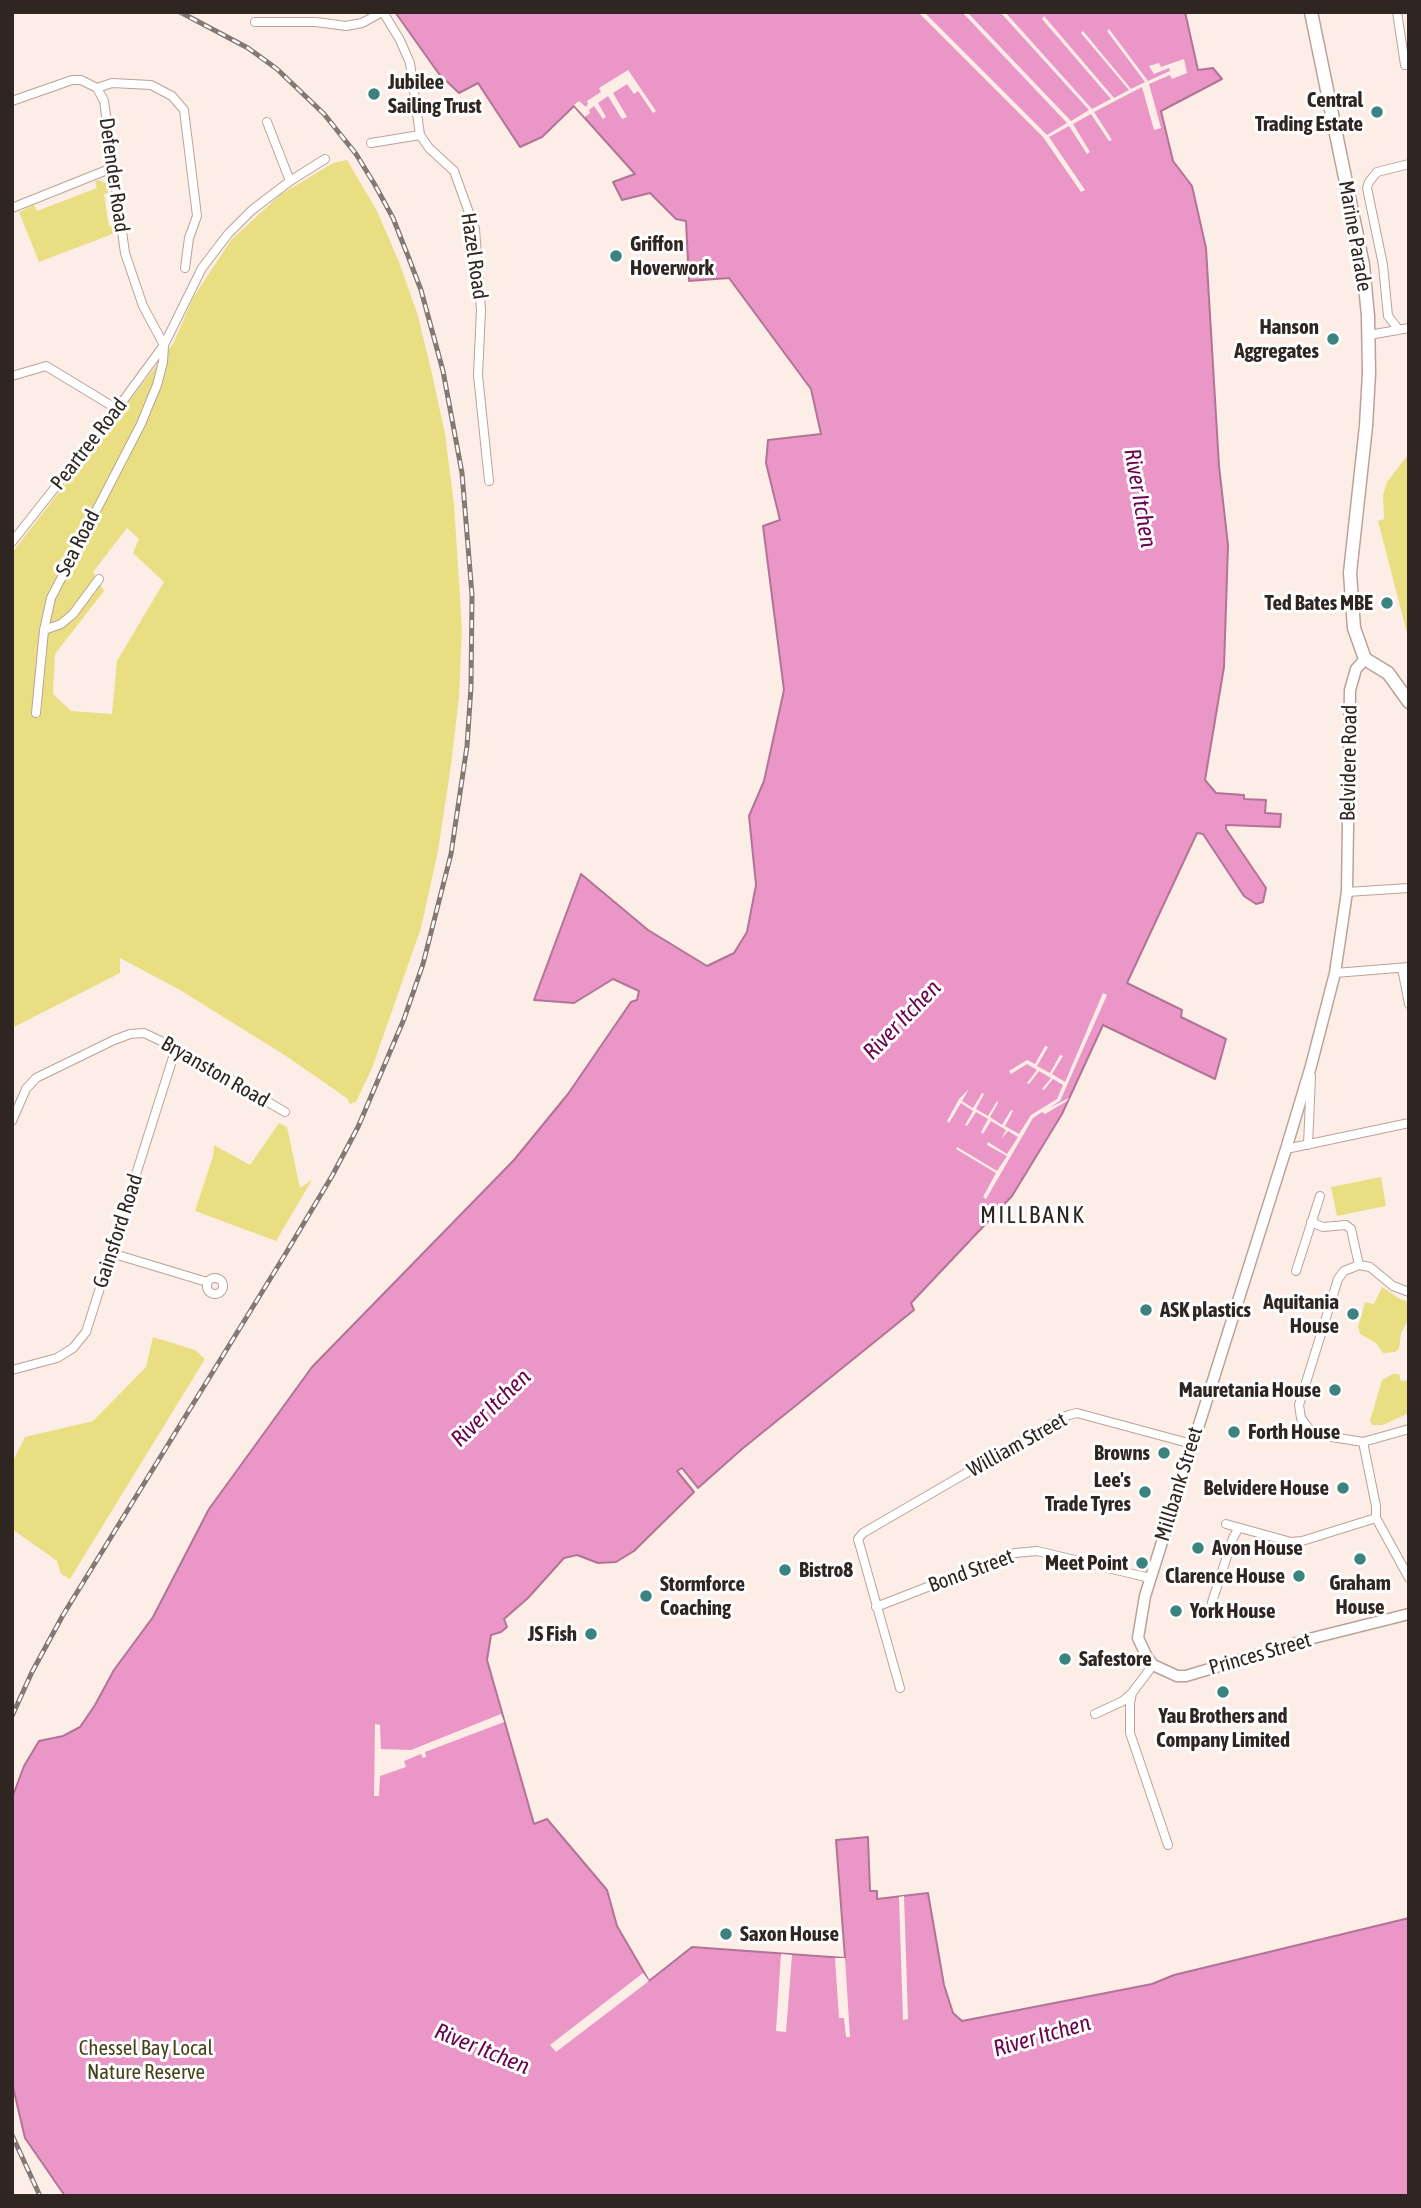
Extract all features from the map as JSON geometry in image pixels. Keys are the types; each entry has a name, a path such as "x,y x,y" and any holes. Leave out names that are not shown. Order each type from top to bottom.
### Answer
{"main road":[{"name":"Marine Parade","path":"1311,12 1363,265 1369,335 1363,464 1350,573 1354,628 1365,659"},
{"path":"1365,659 1388,673 1409,702"}],"street":[{"path":"255,23 316,22 346,26 362,23 382,12 400,40 410,63 420,135 371,143"},
{"path":"1397,12 1407,65"},
{"name":"Defender Road","path":"12,101 72,80 82,80 97,88 104,101 125,253 143,306 164,345"},
{"path":"97,88 112,83 151,85 172,96 184,110 197,216 192,250 186,268"},
{"path":"267,122 290,181"},
{"name":"Hazel Road","path":"420,135 429,148 454,171 475,229 481,310 478,375 489,481"},
{"name":"Sea Road","path":"36,713 44,630 51,598 141,424 157,385 164,345 202,268 228,234 252,210 325,159"},
{"path":"1404,329 1388,316 1383,265 1367,188 1377,172 1409,164"},
{"path":"12,208 112,168"},
{"path":"1369,335 1404,329"},
{"name":"Peartree Road","path":"12,542 164,345"},
{"path":"12,376 46,366 117,409"},
{"path":"141,375 157,385"},
{"path":"44,630 61,624 73,614 99,579"},
{"name":"Belvidere Road","path":"1286,1149 1335,973 1347,891 1350,690 1356,669 1365,659"},
{"path":"1347,891 1409,888"},
{"path":"1335,973 1405,967 1409,1004"},
{"name":"Bryanston Road","path":"12,1121 26,1089 36,1078 114,1040 144,1033 176,1048 285,1112"},
{"name":"Gainsford Road","path":"12,1370 57,1358 73,1348 86,1332 176,1048"},
{"name":"Belvidere Road","path":"1308,1145 1311,1066"},
{"path":"1286,1149 1409,1124"},
{"name":"Millbank Street","path":"1153,1665 1141,1648 1138,1638 1144,1597 1286,1149"},
{"path":"1296,1271 1320,1196"},
{"path":"1311,1222 1323,1227 1346,1225 1351,1229 1359,1265"},
{"path":"111,1253 207,1282"},
{"path":"1409,1293 1394,1286 1370,1267 1359,1265 1344,1271 1338,1279 1299,1405 1301,1419 1313,1433 1363,1443 1409,1429"},
{"name":"William Street","path":"876,1607 858,1539 863,1533 1060,1418 1077,1413 1192,1444"},
{"path":"1363,1443 1376,1518 1409,1578"},
{"path":"1226,1524 1291,1542 1376,1518"},
{"path":"1212,1602 1238,1529"},
{"name":"Bond Street","path":"876,1607 1015,1553 1037,1551 1150,1578"},
{"path":"876,1607 900,1688"},
{"name":"Princes Street","path":"1153,1665 1177,1676 1186,1676 1313,1638 1409,1614"},
{"path":"1095,1714 1123,1701 1153,1665"},
{"path":"1132,1693 1130,1733 1168,1845"}],"shaded area":[{"path":"347,160 377,211 418,316 445,434 454,504 462,628 459,697 451,765 438,851 421,928 372,1068 356,1102 349,1104 348,1099 286,1056 180,990 120,958 120,973 12,1028 12,553 173,344 193,298 231,240 280,195 333,163","holes":["127,528 139,539 133,553 164,582 117,661 112,714 71,711 53,694 55,654 104,591 93,572"]},
{"path":"95,181 107,184 108,193 104,194 109,226 115,225 115,233 39,262 19,212 34,205 37,211 97,188"},
{"path":"1407,456 1409,641 1378,521 1384,519 1383,495 1387,482"},
{"path":"279,1123 287,1127 300,1188 312,1180 276,1241 195,1211 214,1145 250,1165"},
{"path":"1381,1177 1386,1206 1337,1216 1331,1187"},
{"path":"1382,1287 1409,1302 1409,1319 1401,1333 1399,1349 1395,1352 1383,1353 1376,1343 1360,1334 1358,1327 1365,1302 1374,1304"},
{"path":"153,1337 195,1350 205,1359 70,1579 61,1574 57,1561 12,1529 12,1463 25,1437 93,1421 146,1367"},
{"path":"1399,1374 1401,1381 1409,1380 1409,1413 1383,1425 1372,1425 1370,1421 1382,1380"}],"water":[{"name":"River Itchen","path":"395,12 1185,12 1198,70 1213,68 1222,79 1161,111 1173,161 1192,186 1206,248 1219,466 1228,545 1224,667 1205,780 1216,793 1266,800 1265,813 1281,814 1280,827 1226,825 1226,829 1266,888 1263,902 1256,904 1244,896 1203,834 1197,833 1127,983 1182,1010 1181,1017 1226,1039 1215,1079 1103,1025 1062,1114 1012,1196 911,1303 914,1310 742,1449 698,1488 682,1468 677,1471 694,1492 634,1551 616,1562 598,1563 577,1555 564,1558 528,1598 504,1619 507,1627 491,1635 487,1660 534,1824 547,1819 607,1890 617,1926 649,1981 692,1947 845,1958 836,1840 868,1837 870,1891 877,1891 877,1899 928,1893 944,1985 953,2013 962,2021 1152,1984 1174,1975 1409,1918 1409,2196 65,2196 25,2138 12,2083 12,1798 24,1766 39,1741 63,1736 80,1727 114,1670 153,1617 209,1509 312,1367 514,1160 568,1094 631,1002 637,1000 639,991 613,979 574,1003 534,1000 581,874 648,930 707,966 734,953 747,932 756,885 749,816 764,781 784,690 763,526 780,520 766,463 768,440 821,434 811,389 729,278 689,281 686,221 676,219 650,193 622,200 613,182 635,174 574,106 542,137 520,147 478,83 459,93 439,74"}],"pier":[{"path":"918,12 924,12 1047,135 1067,123 962,12 967,12 1071,121 1089,110 1000,12 1005,12 1092,109 1111,99 1042,19 1044,16 1114,98 1129,90 1081,33 1083,31 1131,89 1145,82 1107,31 1109,29 1148,81 1170,71 1169,68 1154,74 1149,66 1159,63 1161,67 1184,59 1187,73 1172,79 1170,75 1149,84 1161,128 1154,130 1142,87 1094,112 1112,140 1109,141 1091,114 1073,124 1090,152 1087,154 1069,126 1049,137 1085,190 1081,192 1043,137"},
{"path":"628,70 656,111 653,113 638,91 634,94 627,84 613,93 627,117 622,119 608,96 598,103 606,117 603,119 594,106 585,117 574,105 579,101 586,107 587,101 601,92 599,88"},
{"path":"1103,993 1107,995 1060,1101 1049,1108 1069,1098 1045,1114 1042,1112 1033,1118 986,1199 983,1197 996,1173 956,1149 957,1147 997,1171 1007,1156 987,1145 988,1142 1007,1154 1018,1137 1008,1131 1001,1139 1006,1130 991,1121 983,1134 981,1132 988,1119 976,1112 967,1126 965,1125 973,1111 961,1103 949,1123 947,1121 959,1099 969,1089 962,1101 973,1108 982,1093 984,1094 976,1109 988,1116 997,1101 990,1117 1002,1125 1011,1110 1013,1111 1005,1126 1019,1134 1031,1115 1057,1099 1063,1085 1053,1079 1042,1089 1051,1078 1039,1071 1029,1084 1027,1083 1037,1070 1027,1064 1011,1074 1009,1071 1027,1060 1035,1064 1045,1046 1048,1047 1037,1066 1050,1073 1060,1055 1063,1056 1052,1074 1065,1082"},
{"path":"501,1714 504,1722 425,1752 426,1757 423,1758 421,1754 404,1761 406,1767 380,1776 379,1796 374,1796 375,1724 380,1725 381,1749 411,1750"},
{"path":"904,1896 908,2019 903,2020 899,1897"},
{"path":"781,1954 792,1955 786,2032 776,2031"},
{"path":"835,1958 845,1958 850,2037 846,2037 844,2018 839,2018"},
{"path":"643,1973 649,1981 556,2052 550,2045"}],"railway":[{"path":"12,1716 63,1615 283,1258 358,1127 404,1019 423,964 451,854 467,746 472,595 462,473 443,371 421,290 408,256 393,218 375,185 356,154 324,114 277,69 248,48 180,12"},
{"path":"12,2135 40,2196"}],"place":[{"name":"Jubilee Sailing Trust","path":"374,94"},
{"name":"Central Trading Estate","path":"1377,112"},
{"name":"Griffon Hoverwork","path":"616,256"},
{"name":"Hanson Aggregates","path":"1333,339"},
{"name":"Ted Bates MBE","path":"1387,603"},
{"name":"ASK plastics","path":"1146,1310"},
{"name":"Aquitania House","path":"1353,1314"},
{"name":"Mauretania House","path":"1335,1390"},
{"name":"Forth House","path":"1234,1432"},
{"name":"Browns","path":"1164,1453"},
{"name":"Belvidere House","path":"1343,1488"},
{"name":"Lee's Trade Tyres","path":"1145,1492"},
{"name":"Avon House","path":"1198,1548"},
{"name":"Graham House","path":"1360,1559"},
{"name":"Meet Point","path":"1142,1563"},
{"name":"Bistro8","path":"785,1570"},
{"name":"Clarence House","path":"1299,1576"},
{"name":"Stormforce Coaching","path":"646,1596"},
{"name":"York House","path":"1176,1611"},
{"name":"JS Fish","path":"591,1634"},
{"name":"Safestore","path":"1065,1659"},
{"name":"Yau Brothers and Company Limited","path":"1223,1692"},
{"name":"Saxon House","path":"726,1934"}],"district":[{"name":"MILLBANK","path":"1033,1215"}],"park label":[{"name":"Chessel Bay Local Nature Reserve","path":"146,2060"}]}
